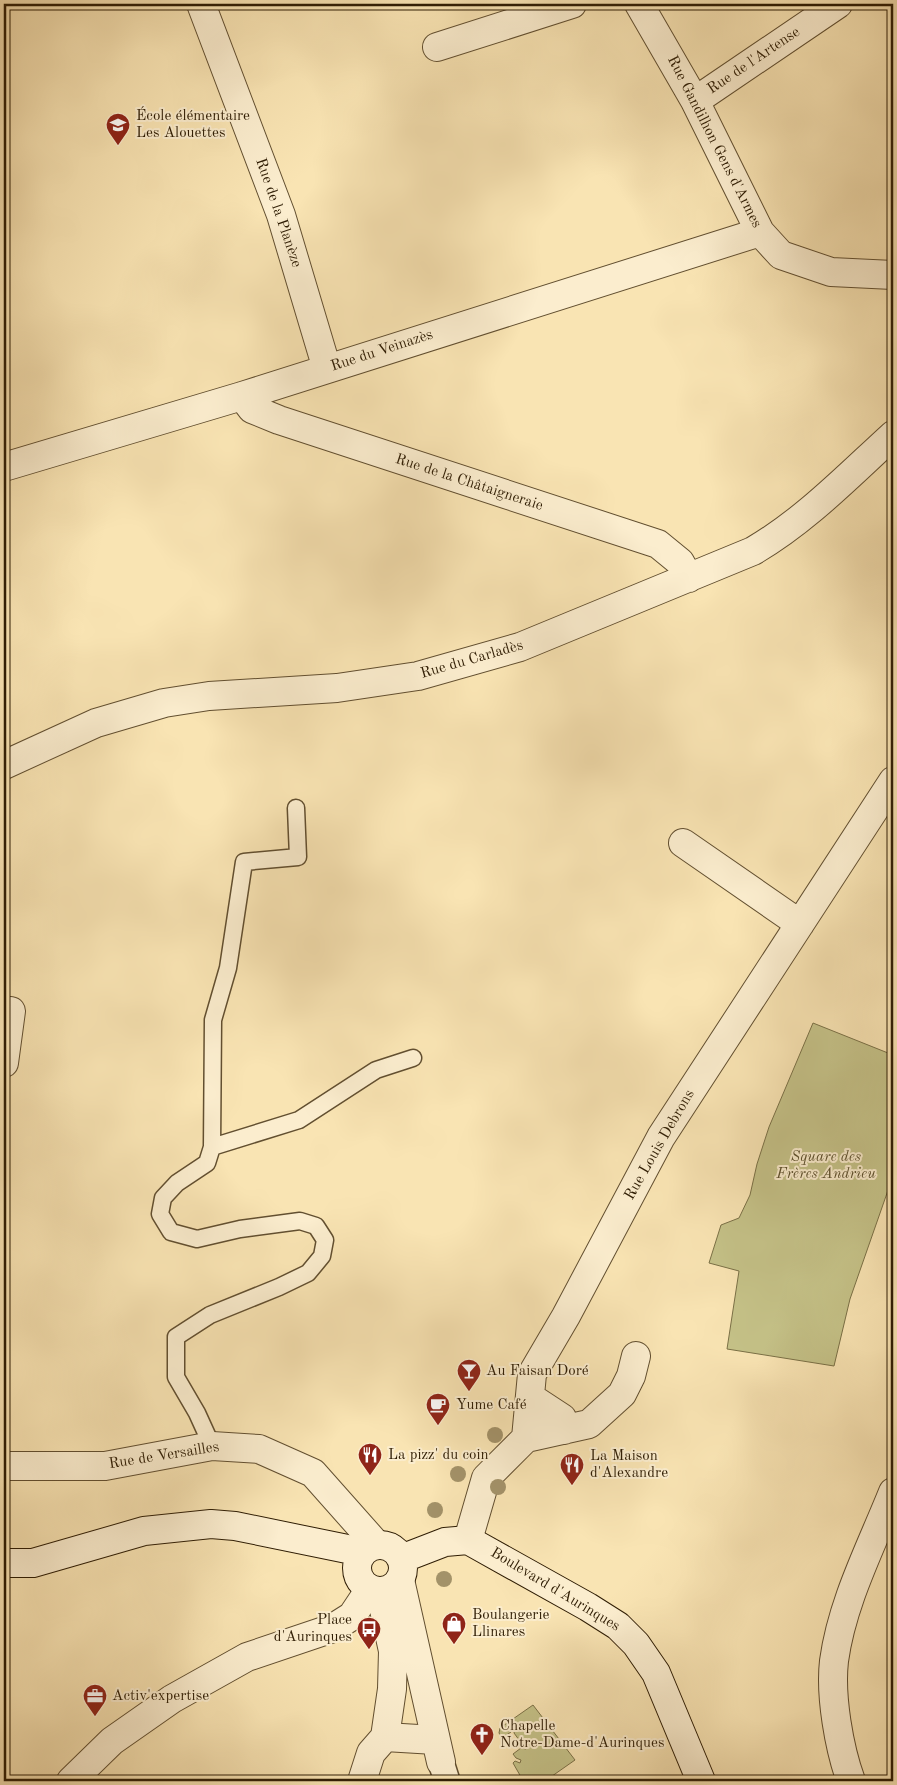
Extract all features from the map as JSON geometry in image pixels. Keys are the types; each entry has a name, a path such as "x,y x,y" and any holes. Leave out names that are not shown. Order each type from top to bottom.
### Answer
{"street":[{"name":"Rue de la Planèze","path":"200,4 281,215 327,369"},
{"path":"436,47 572,4"},
{"name":"Rue Gandilhon Gens d'Armes","path":"640,4 695,100 760,232 781,255 831,272 893,275"},
{"name":"Rue de l'Artense","path":"695,100 838,4"},
{"name":"Rue du Veinazès","path":"4,467 242,396 760,232"},
{"name":"Rue de la Châtaigneraie","path":"242,396 252,409 279,420 658,544 680,562 689,578"},
{"name":"Rue du Carladès","path":"4,764 96,723 164,703 209,696 337,688 418,676 520,647 753,551 778,536 805,516 893,435"},
{"name":"Rue Louis Debrons","path":"531,1385 661,1137 893,781"},
{"path":"683,843 800,924"},
{"path":"4,1063 11,1011"},
{"path":"72,1781 112,1741 172,1699 247,1657 333,1628 352,1616 388,1580 445,1542 468,1540 486,1478 526,1438 589,1424 622,1394 632,1376 636,1356"},
{"path":"531,1385 562,1418 564,1430"},
{"path":"526,1438 531,1385"},
{"name":"Rue de Versailles","path":"4,1466 105,1466 212,1446 259,1449 312,1473 369,1548"},
{"path":"851,1781 834,1708 834,1662 846,1608 893,1492"},
{"path":"4,1563 33,1563 144,1531 212,1524 369,1548 384,1544 391,1548 397,1552 388,1580 393,1651 392,1689 385,1738 371,1753 362,1781"},
{"name":"Boulevard d'Aurinques","path":"468,1540 588,1607 618,1626 636,1644 656,1673 701,1781"},
{"path":"369,1548 358,1559 357,1574 360,1580 388,1580"},
{"path":"388,1580 441,1761"},
{"path":"385,1738 441,1761"}],"lane":[{"path":"212,1446 197,1413 176,1377 176,1337 210,1315 308,1273 322,1256 325,1240 316,1226 300,1221 240,1229 197,1239 171,1232 160,1214 163,1198 177,1184 207,1163 212,1147 213,1020 228,968 244,862 298,858 296,808"},
{"path":"212,1147 299,1120 376,1070 413,1058"}],"green space":[{"name":"Square des Frères Andrieu","path":"813,1023 893,1055 893,1176 850,1299 834,1366 727,1349 739,1271 709,1263 721,1225 739,1218 750,1195 757,1164 769,1127"},
{"path":"533,1705 575,1760 545,1781 516,1781 521,1777 513,1763 515,1761 520,1763 521,1760 513,1754 521,1748 526,1749 526,1746 522,1744 514,1733 515,1728 512,1728 511,1732 502,1738 499,1733 500,1728"}],"place":[{"name":"École élémentaire Les Alouettes","path":"118,146"},
{"name":"Au Faisan Doré","path":"469,1392"},
{"name":"Yume Café","path":"438,1426"},
{"name":"La pizz' du coin","path":"370,1476"},
{"name":"La Maison d'Alexandre","path":"572,1486"},
{"name":"Boulangerie Llinares","path":"454,1645"},
{"name":"Place d'Aurinques","path":"369,1650"},
{"name":"Activ'expertise","path":"95,1717"},
{"name":"Chapelle Notre-Dame-d'Aurinques","path":"482,1756"}]}
